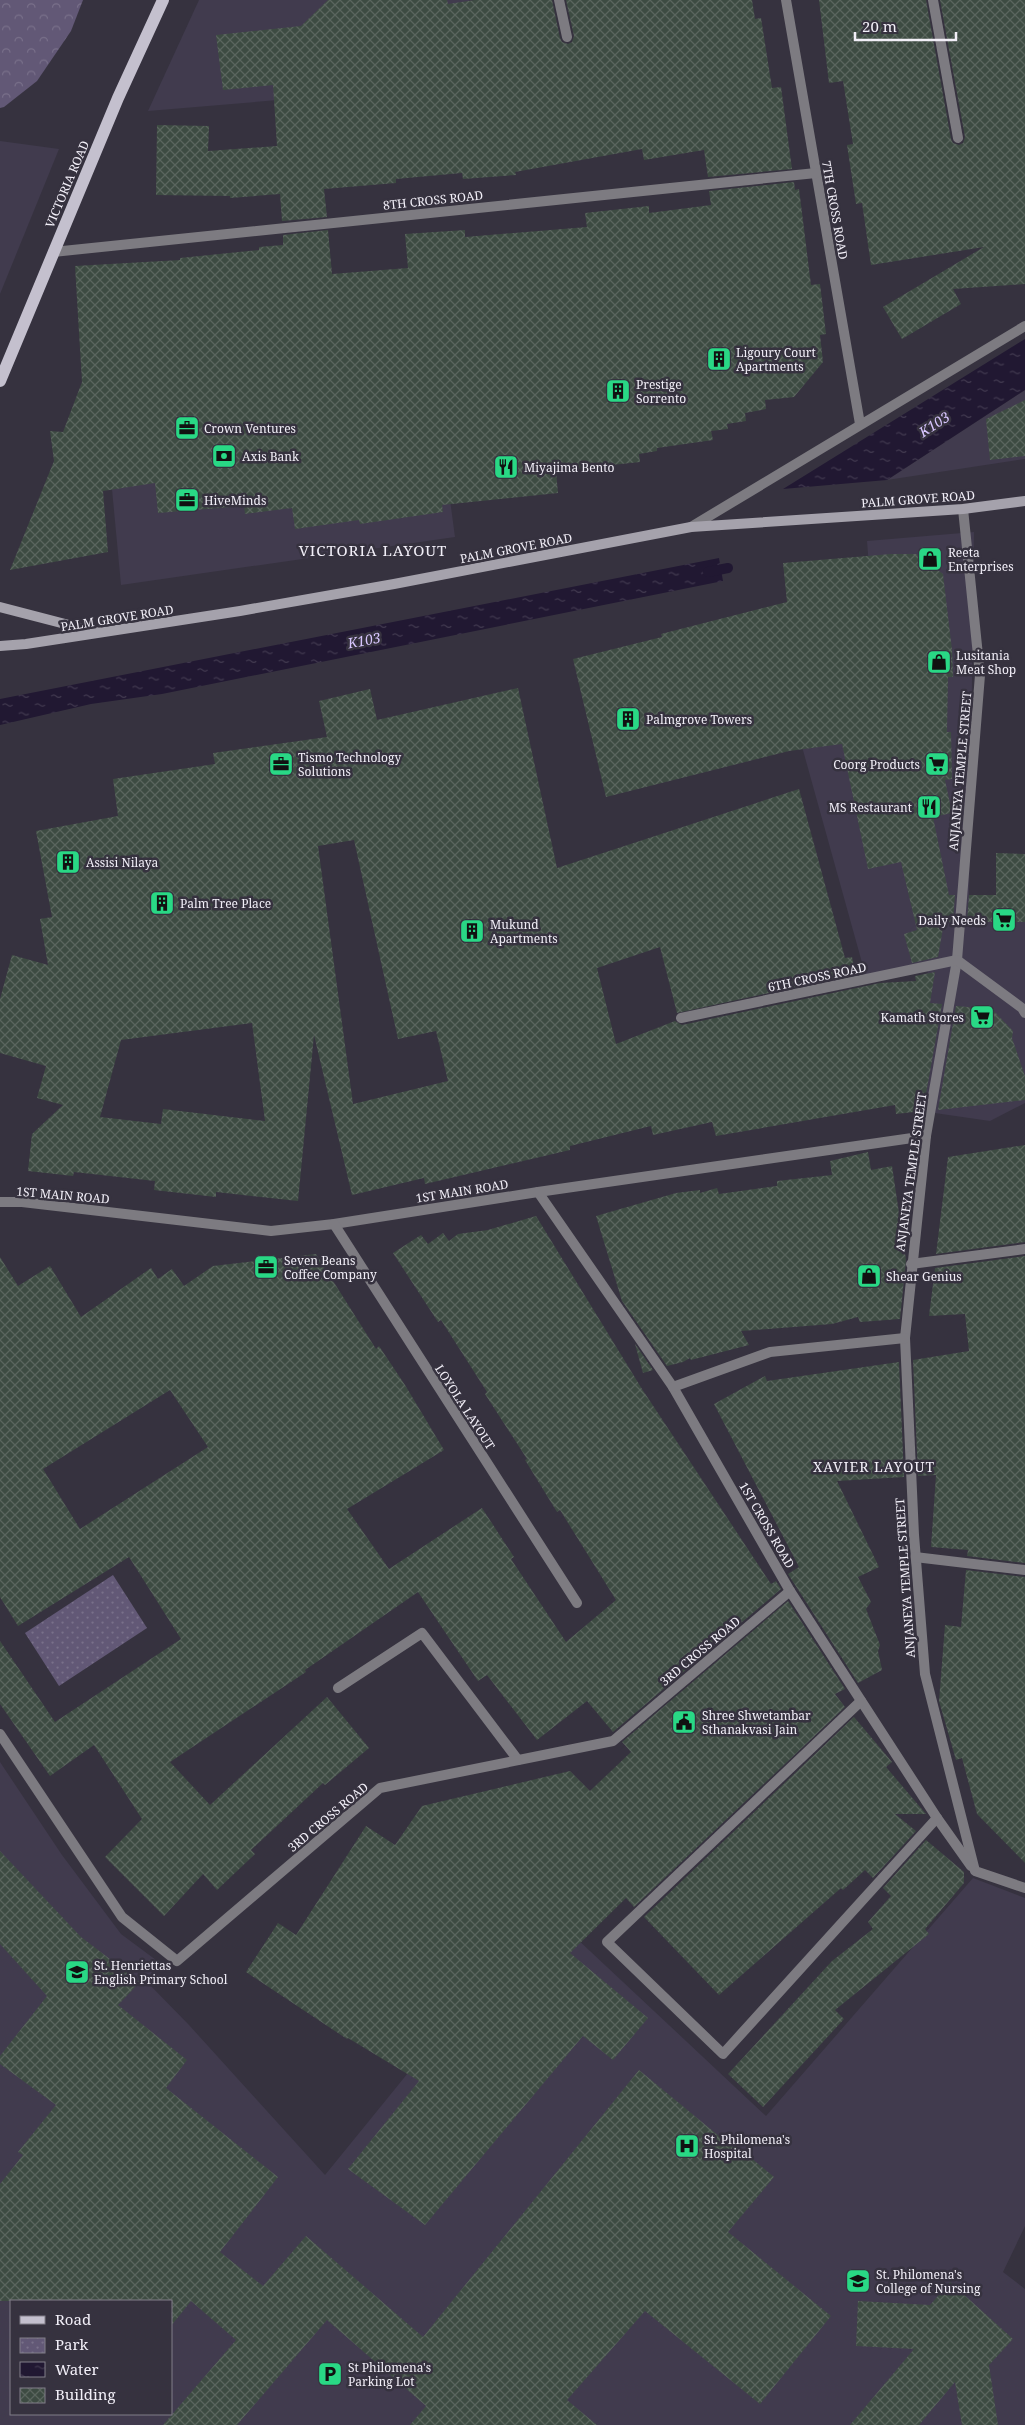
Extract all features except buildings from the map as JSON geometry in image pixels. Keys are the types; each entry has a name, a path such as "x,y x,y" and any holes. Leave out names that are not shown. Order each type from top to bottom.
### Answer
{"main road":[{"name":"VICTORIA ROAD","path":"0,381 118,98 163,0"}],"street":[{"path":"559,0 567,37"},
{"name":"7TH CROSS ROAD","path":"786,0 860,424"},
{"path":"934,0 958,138"},
{"name":"8TH CROSS ROAD","path":"53,252 816,173"},
{"path":"691,527 1025,326"},
{"name":"PALM GROVE ROAD","path":"0,646 14,646 100,633 394,584 691,527 963,509 1025,501"},
{"name":"ANJANEYA TEMPLE STREET","path":"963,509 980,675 957,960 926,1136 911,1264 905,1338 915,1558 925,1674 975,1871"},
{"path":"0,607 100,633"},
{"name":"PALM GROVE ROAD","path":"0,652 14,646"},
{"path":"957,960 1024,1009"},
{"name":"6TH CROSS ROAD","path":"682,1018 957,960"},
{"name":"1ST MAIN ROAD","path":"0,1202 51,1205 271,1231 334,1224 538,1192 926,1136"},
{"name":"1ST CROSS ROAD","path":"538,1192 673,1387 790,1591 937,1818 975,1871"},
{"name":"LOYOLA LAYOUT","path":"334,1224 577,1604"},
{"path":"911,1264 1025,1249"},
{"path":"673,1387 770,1352 905,1338"},
{"path":"915,1558 1025,1570"},
{"name":"3RD CROSS ROAD","path":"0,1734 122,1917 177,1961 380,1788 613,1741 790,1591"},
{"path":"338,1688 422,1633 518,1760"},
{"path":"861,1702 607,1942 723,2054 937,1818"},
{"path":"975,1871 1025,1888"}],"shaded area":[{"path":"199,0 469,0 481,83 148,111"},
{"path":"0,141 59,149 0,294"},
{"path":"427,328 455,537 121,585 101,372"},
{"path":"1025,390 1025,459 887,480"},
{"path":"974,532 969,901 1025,904 1025,1103 990,1121 914,1110 928,969 866,977 801,743 874,631 867,541"},
{"name":"St. Philomena's Hospital","path":"0,1762 62,1855 121,1934 160,1963 146,1981 189,2025 325,2175 543,1907 766,2116 973,1878 1025,1898 1025,2226 1003,2272 1025,2289 1025,2425 0,2425"}],"green space":[{"path":"0,0 83,0 71,31 37,81 4,107 0,108"},
{"path":"113,1575 147,1628 59,1686 25,1633"}],"water":[{"path":"1025,339 1025,390 887,480 783,489"},
{"path":"719,558 723,581 162,694 91,704 0,725 0,699"}],"waterway":[{"name":"K103","path":"708,572 728,568"}],"place":[{"name":"Ligoury Court Apartments","path":"719,359"},
{"name":"Prestige Sorrento","path":"618,391"},
{"name":"Crown Ventures","path":"187,428"},
{"name":"Axis Bank","path":"224,456"},
{"name":"Miyajima Bento","path":"506,467"},
{"name":"HiveMinds","path":"187,500"},
{"name":"Reeta Enterprises","path":"930,559"},
{"name":"Lusitania Meat Shop","path":"939,662"},
{"name":"Palmgrove Towers","path":"628,719"},
{"name":"Tismo Technology Solutions","path":"281,764"},
{"name":"Coorg Products","path":"937,764"},
{"name":"MS Restaurant","path":"929,807"},
{"name":"Assisi Nilaya","path":"68,862"},
{"name":"Palm Tree Place","path":"162,903"},
{"name":"Daily Needs","path":"1004,920"},
{"name":"Mukund Apartments","path":"472,931"},
{"name":"Kamath Stores","path":"982,1017"},
{"name":"Seven Beans Coffee Company","path":"266,1267"},
{"name":"Shear Genius","path":"869,1276"},
{"name":"Shree Shwetambar Sthanakvasi Jain","path":"684,1722"},
{"name":"St. Henriettas English Primary School","path":"77,1972"},
{"name":"St. Philomena's Hospital","path":"687,2146"},
{"name":"St. Philomena's College of Nursing","path":"858,2281"},
{"name":"St Philomena's Parking Lot","path":"330,2374"}],"district":[{"name":"VICTORIA LAYOUT","path":"373,550"},
{"name":"XAVIER LAYOUT","path":"874,1466"}]}
